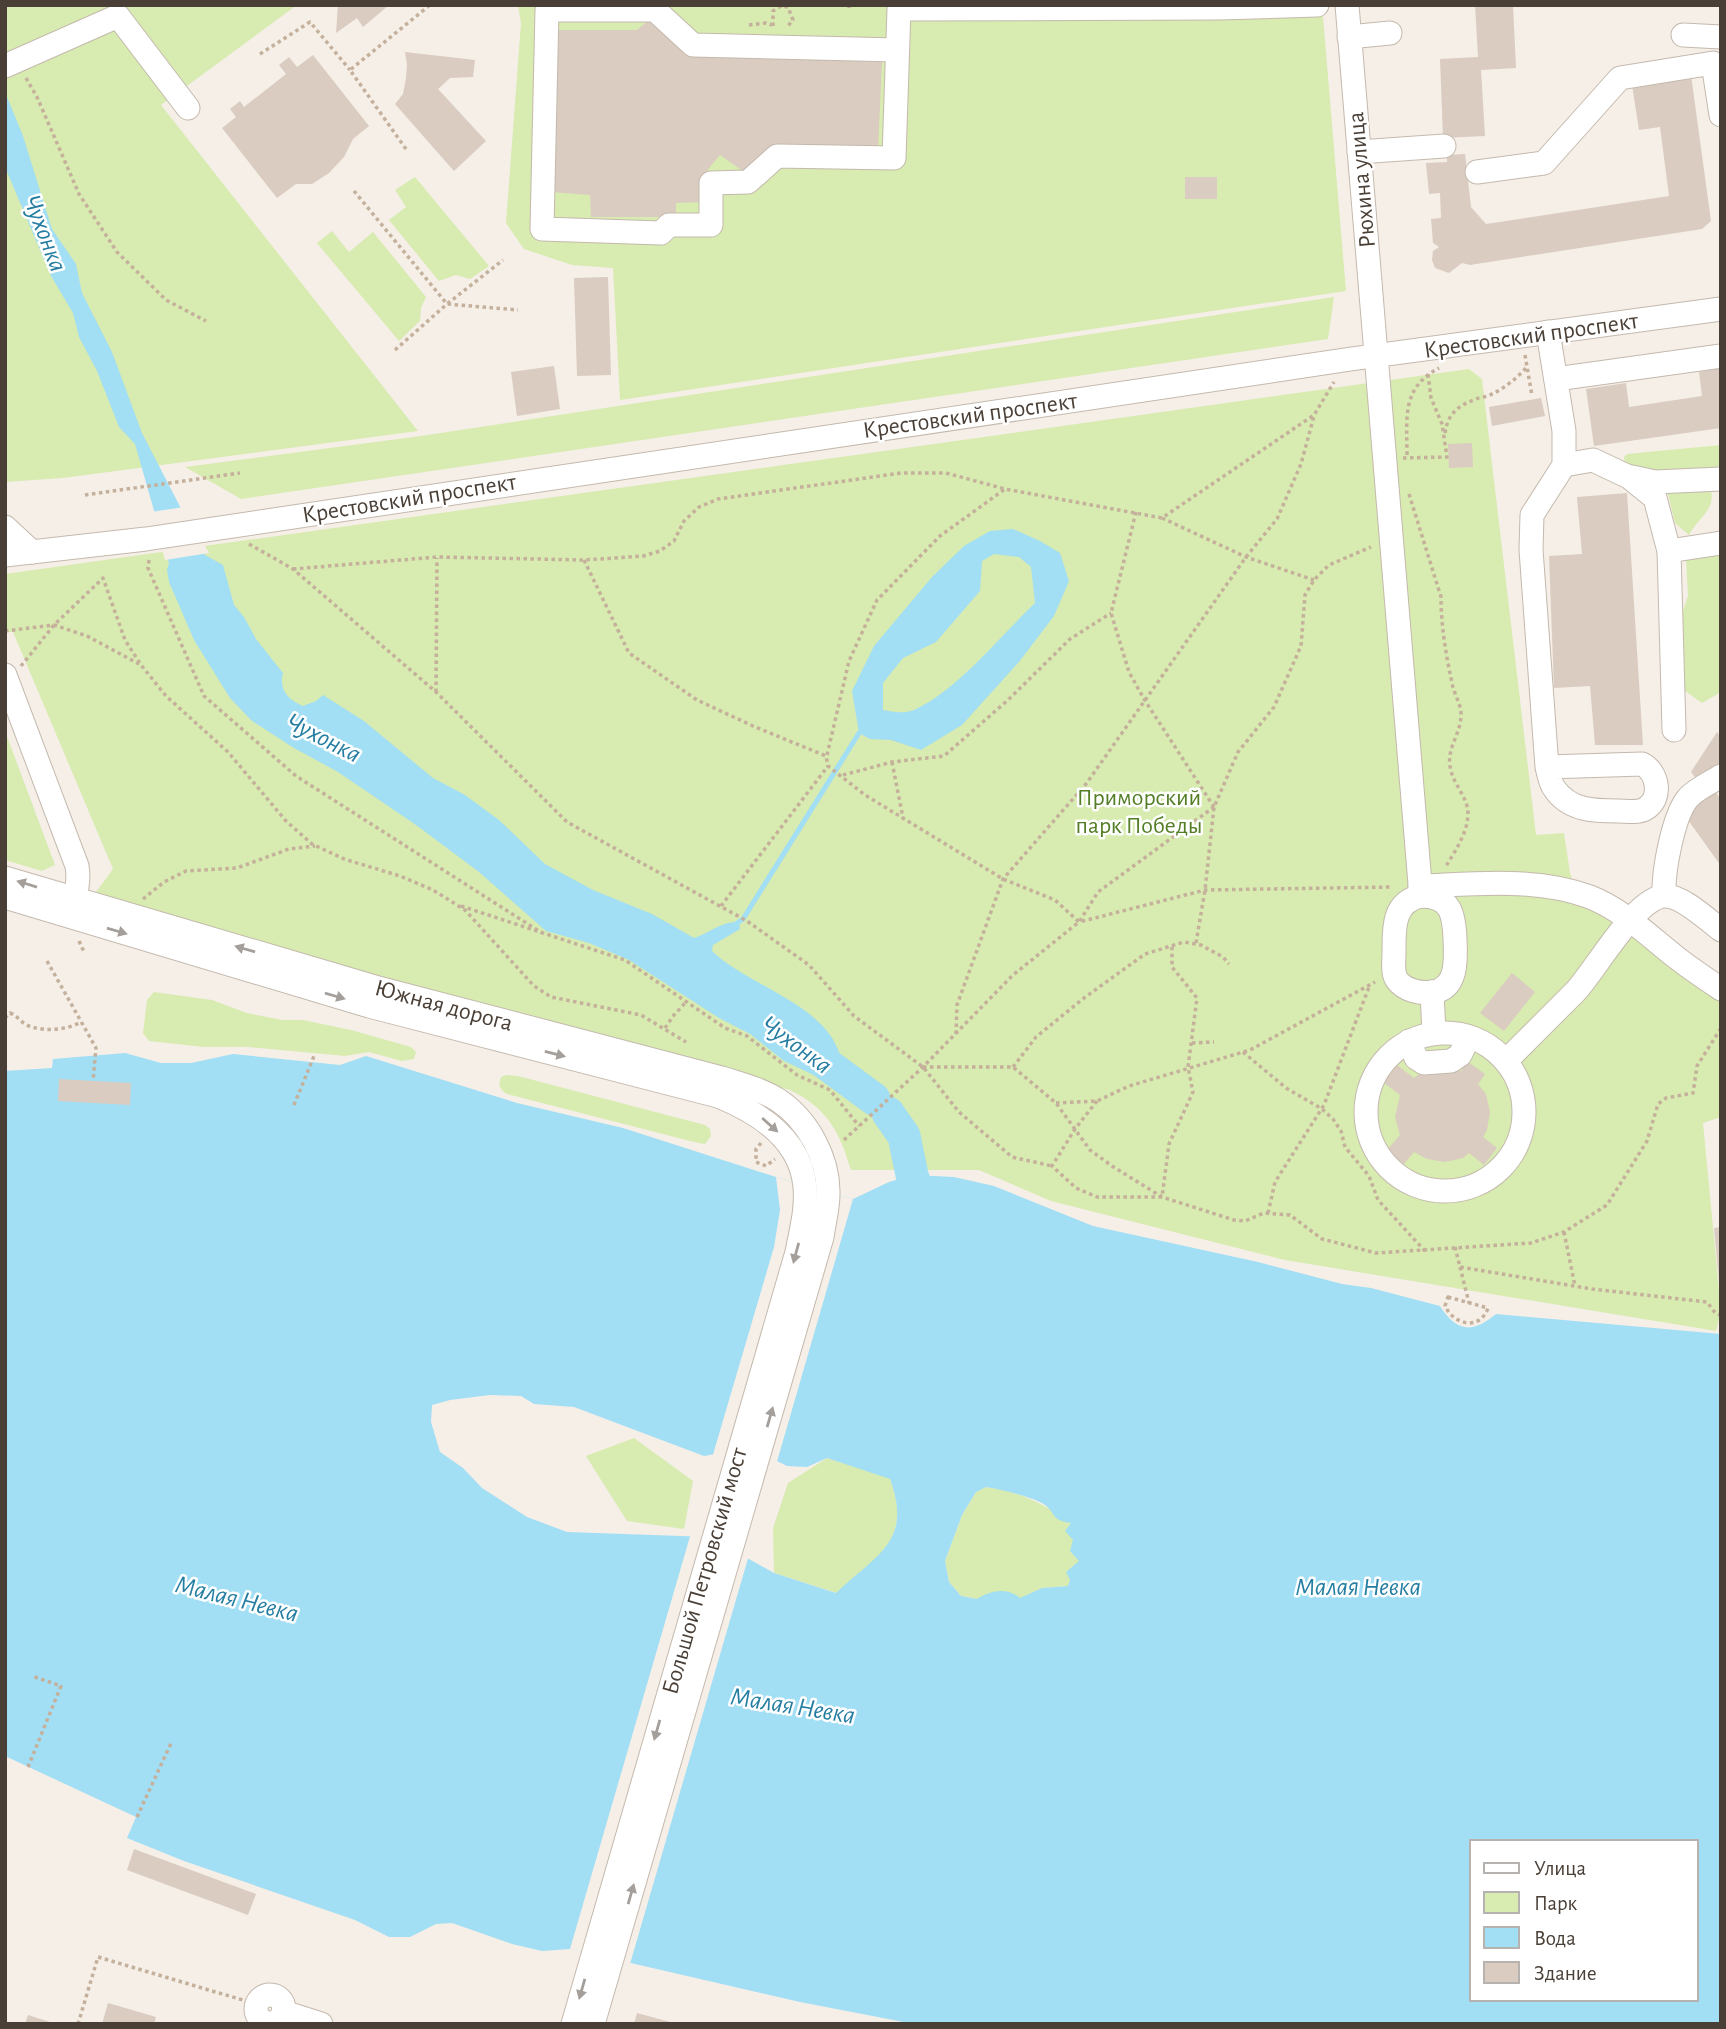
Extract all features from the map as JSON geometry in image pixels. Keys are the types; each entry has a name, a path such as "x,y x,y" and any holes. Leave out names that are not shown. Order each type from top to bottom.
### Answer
{"street":[{"path":"897,50 694,45 655,10 547,10 542,229 661,233 669,225 711,225 711,183 748,182 777,156 894,158 899,9 1317,5"},
{"name":"Рюхина улица","path":"1347,5 1375,356 1395,458 1391,544 1423,889"},
{"path":"11,63 118,16 188,108"},
{"path":"1349,37 1390,33"},
{"path":"1683,35 1721,37"},
{"path":"1477,172 1544,163 1620,78 1713,63 1721,115"},
{"path":"1359,152 1444,146"},
{"name":"Крестовский проспект","path":"148,549 220,527 1375,356 1721,309"},
{"path":"1547,767 1642,764 1656,777 1655,795 1643,810 1586,811 1565,799 1554,788 1547,767 1531,550 1532,515 1564,465 1564,430 1548,332"},
{"path":"1556,379 1721,356"},
{"path":"1564,430 1594,460 1655,490 1721,479"},
{"path":"1564,465 1594,460"},
{"path":"1655,490 1669,551 1674,730"},
{"path":"5,527 32,552"},
{"path":"1669,551 1721,543"},
{"path":"5,555 148,549"},
{"path":"7,678 77,866 79,877 71,908"},
{"path":"1664,895 1665,874 1678,818 1684,804 1690,795 1721,776"},
{"name":"Южная дорога","path":"5,878 71,908 369,1006 718,1097 745,1107 766,1120 781,1135 800,1168 805,1186"},
{"path":"1423,889 1446,904 1454,918 1456,962 1453,978 1440,990 1412,990 1397,980 1394,971 1394,927 1396,916 1406,902 1423,889 1528,884 1591,898 1630,920 1679,960 1721,989"},
{"path":"1506,1061 1576,991 1630,920 1653,899 1664,895 1676,897 1721,930"},
{"name":"Южная дорога","path":"5,897 71,908 111,910 375,987 711,1074 752,1088 778,1100 810,1133 827,1175 828,1192"},
{"path":"1432,992 1434,1033"},
{"path":"1434,1033 1461,1034 1486,1044 1506,1061 1519,1084 1525,1110 1521,1137 1508,1160 1489,1179 1464,1189 1438,1192 1413,1185 1391,1171 1375,1151 1366,1127 1366,1101 1373,1077 1388,1056 1409,1041 1434,1033"},
{"path":"1409,1041 1416,1058 1424,1063 1451,1061 1460,1055 1469,1038"},
{"name":"Большой Петровский мост","path":"602,1957 797,1252 805,1186"},
{"name":"Большой Петровский мост","path":"602,1957 816,1258 828,1192"},
{"path":"573,2024 602,1957"},
{"path":"593,2024 602,1957"},
{"path":"256,2004 257,2015 264,2022 277,2021 283,2012 321,2024"}],"path":[{"path":"350,70 430,5"},
{"path":"773,26 773,11 780,6 789,7 793,20 790,26 781,30"},
{"path":"260,54 310,22 350,70 406,149"},
{"path":"11,63 37,97 79,194 117,252 166,300 206,321"},
{"path":"354,191 447,304 518,310"},
{"path":"395,350 503,260"},
{"path":"1524,346 1532,396"},
{"path":"1395,458 1447,457 1445,435 1431,398 1428,366"},
{"path":"1395,458 1412,393 1428,374 1444,366"},
{"path":"1445,435 1449,416 1453,412 1476,399 1492,395 1527,367"},
{"path":"956,1034 957,1005 1003,879 1086,785 1144,699 1246,557 1277,519 1301,464 1314,415 1337,376"},
{"path":"1163,518 1314,415"},
{"path":"1395,458 1406,468"},
{"path":"85,495 240,473"},
{"path":"293,569 437,557 584,559 643,555 660,551 674,541 684,521 699,507 718,499 901,473 946,473 1005,489 1163,518 1246,557 1314,580"},
{"path":"721,907 829,767 827,756 849,661 877,600 940,536 1005,489"},
{"path":"1079,922 1205,890 1423,889 1444,870 1460,842 1467,819 1467,806 1453,781 1449,764 1451,747 1460,732 1461,711 1448,663 1441,597 1408,489"},
{"path":"1136,512 1111,613 1129,672 1214,807"},
{"path":"237,546 251,544 293,569 436,692 567,822 739,916 809,965 854,1016 923,1068 960,1112 1012,1157 1052,1166 1076,1188 1097,1197 1162,1197"},
{"path":"1196,943 1214,807 1238,752 1274,707 1296,658 1301,646 1305,595 1314,580 1329,565 1366,548 1391,544"},
{"path":"148,549 148,568 204,696 296,776 542,933"},
{"path":"436,692 437,557"},
{"path":"584,559 629,653 697,700 827,756"},
{"path":"7,678 54,625 103,578 125,640 141,665 166,696 228,752 286,821 317,846 344,859 400,876 433,890 465,910 534,986 551,996 641,1016 666,1028 686,1042"},
{"path":"843,775 892,762 944,756 1009,700 1070,639 1111,613"},
{"path":"5,631 54,625 87,636 141,665"},
{"path":"892,762 903,818"},
{"path":"829,767 843,775 865,795 1003,879 1055,900 1079,922"},
{"path":"844,1140 923,1068 1013,975 1079,922 1098,892 1214,807"},
{"path":"111,910 145,898 164,882 186,871 237,868 289,849 317,846"},
{"path":"455,904 625,960 725,1028 747,1036 797,1075 830,1090 859,1126"},
{"path":"1013,1067 1036,1037 1145,954 1184,942 1196,943 1223,957 1229,964"},
{"path":"1162,1197 1169,1144 1194,1092 1188,1067 1197,998 1172,967 1172,945"},
{"path":"47,961 96,1048 93,1081"},
{"path":"1056,1103 1097,1101 1129,1086 1243,1052 1394,971"},
{"path":"1268,1213 1275,1182 1322,1109 1370,986"},
{"path":"666,1028 687,1001"},
{"path":"5,1018 10,1013 30,1027 42,1028 69,1029 81,1022"},
{"path":"923,1068 1013,1067 1056,1103 1090,1150 1162,1197 1245,1222 1268,1213 1290,1215 1322,1239 1376,1253 1425,1251 1531,1243 1564,1232 1607,1205 1647,1141 1658,1104 1666,1098 1693,1093 1697,1066 1721,1028"},
{"path":"1192,1043 1214,1042"},
{"path":"1243,1052 1286,1088 1322,1109 1341,1131 1345,1147 1368,1176 1378,1200 1425,1251"},
{"path":"294,1105 314,1056"},
{"path":"1052,1166 1075,1129 1097,1101"},
{"path":"758,1146 755,1149 755,1162 766,1166 771,1161"},
{"path":"1564,1232 1575,1286"},
{"path":"1455,1247 1469,1303"},
{"path":"1460,1267 1575,1286 1707,1302 1716,1314 1721,1315"},
{"path":"1448,1297 1469,1303 1488,1308 1485,1318 1471,1323 1454,1318 1446,1306 1448,1297"},
{"path":"28,1767 61,1686 32,1676"},
{"path":"137,1817 172,1741"},
{"path":"78,2024 98,1957 256,2004"}],"green space":[{"path":"5,5 297,5 161,105 418,431 63,478 5,482"},
{"path":"518,5 1322,5 1346,291 620,400 613,268 572,265 524,249 506,223 521,23"},
{"path":"415,177 489,266 470,279 456,275 439,281 389,220 406,207 395,190"},
{"path":"332,231 349,252 373,232 426,297 421,308 420,321 399,341 317,243"},
{"path":"1334,297 1328,339 241,499 185,467 421,436"},
{"name":"Приморский парк Победы","path":"1469,369 1482,379 1536,835 1564,833 1570,873 1580,904 1615,924 1721,1001 1721,1117 1703,1123 1721,1311 1716,1331 1285,1260 1051,1201 979,1170 851,1170 842,1144 830,1122 814,1105 790,1090 125,905 96,892 113,869 13,632 5,632 5,574"},
{"path":"1721,445 1721,470 1650,473 1625,464 1624,457 1627,454"},
{"path":"1710,488 1712,495 1709,507 1689,535 1675,523 1669,490"},
{"path":"1721,553 1721,692 1702,703 1681,688 1681,617 1688,596 1686,558"},
{"path":"5,731 55,865 42,871 5,860"},
{"path":"154,992 212,1000 247,1013 282,1020 303,1020 351,1030 411,1047 416,1052 414,1059 402,1061 369,1052 345,1056 149,1041 143,1033 147,1000"},
{"path":"506,1075 705,1125 710,1129 711,1136 705,1144 694,1142 507,1094 499,1085 501,1077"},
{"path":"634,1438 693,1481 684,1529 627,1521 586,1456"},
{"path":"827,1458 890,1478 896,1500 894,1533 887,1545 837,1593 774,1573 773,1528 788,1483"},
{"path":"986,1487 1031,1499 1071,1523 1079,1561 1068,1586 1042,1588 1020,1599 977,1599 961,1596 949,1582 945,1561 962,1515 976,1492"}],"water":[{"path":"5,92 23,136 52,229 76,264 82,293 112,352 142,433 205,555 223,565 234,605 283,673 283,689 289,697 303,706 323,695 364,721 433,778 465,795 499,820 545,864 593,890 652,914 694,938 722,925 739,923 740,929 713,945 712,951 728,964 807,1012 823,1027 835,1044 842,1064 838,1071 818,1077 784,1061 750,1034 719,1018 629,960 589,943 546,931 479,872 416,825 338,772 252,721 230,698 194,640 169,582 169,563 135,444 119,427 97,371 79,337 73,313 51,276 5,167"},
{"path":"1013,529 1060,553 1069,581 1054,616 1019,662 962,725 921,750 891,740 870,739 859,733 852,691 874,646 932,577 964,546 990,531","holes":["994,554 1019,557 1031,567 1035,603 963,676 931,701 910,711 883,710 883,683 903,658 936,642 980,591 982,561"]},
{"name":"Малая Невка","path":"125,1053 161,1063 191,1063 233,1054 340,1065 366,1056 517,1103 623,1128 853,1199 889,1182 912,1175 954,1177 994,1186 1093,1226 1440,1306 1453,1321 1466,1327 1480,1325 1496,1314 1721,1334 1721,2024 914,2024 800,2002 570,1949 542,1951 512,1944 452,1923 436,1924 410,1937 389,1937 355,1920 184,1861 127,1838 136,1817 5,1756 5,1071 52,1068 53,1059","holes":["490,1395 521,1396 534,1404 574,1407 704,1456 750,1448 787,1466 807,1467 827,1458 890,1479 896,1500 897,1518 894,1532 877,1556 836,1593 774,1573 710,1537 567,1532 527,1517 482,1488 463,1468 440,1452 431,1422 432,1405","986,1487 1040,1502 1060,1520 1071,1523 1065,1531 1073,1540 1070,1551 1079,1561 1066,1572 1070,1580 1068,1586 1042,1588 1020,1598 1004,1591 993,1592 977,1599 961,1596 949,1582 945,1561 962,1515 976,1492"]}],"pier":[{"path":"184,507 209,553 165,560 151,512"},
{"path":"776,1177 853,1199 776,1465 750,1452 712,1458 774,1247 780,1210"},
{"path":"691,1533 711,1534 749,1555 630,1964 570,1949"}],"building":[{"path":"338,5 389,5 363,27 357,18 336,33"},
{"path":"1475,5 1513,5 1516,68 1481,70 1485,136 1443,138 1440,59 1478,57"},
{"path":"649,20 688,53 882,62 878,150 773,150 747,174 720,155 705,173 705,202 676,203 676,217 591,217 590,195 551,192 555,30 637,30"},
{"path":"405,52 475,60 473,77 450,78 438,89 486,141 454,171 395,104 403,94 407,65"},
{"path":"313,55 369,126 353,139 344,157 329,173 312,184 296,184 277,198 222,128 236,117 230,109 240,101 244,107 286,74 279,65 289,57 297,67"},
{"path":"1691,75 1711,221 1702,229 1470,265 1462,263 1449,273 1435,268 1433,251 1439,247 1433,243 1431,219 1441,218 1440,193 1429,194 1426,163 1447,162 1447,155 1465,154 1471,207 1486,224 1669,196 1660,127 1639,130 1632,85"},
{"path":"1185,177 1217,177 1217,199 1185,199"},
{"path":"608,277 611,375 577,376 574,278"},
{"path":"554,366 560,409 517,416 511,372"},
{"path":"1721,368 1721,428 1594,446 1586,389 1626,383 1629,407 1702,396 1699,372"},
{"path":"1541,398 1545,416 1492,426 1489,407"},
{"path":"1472,443 1473,467 1449,468 1448,444"},
{"path":"1627,493 1643,745 1595,745 1590,686 1554,688 1549,556 1582,554 1577,497"},
{"path":"1717,732 1721,737 1721,764 1698,781 1691,772"},
{"path":"1715,791 1721,800 1721,866 1683,813"},
{"path":"1512,973 1535,992 1504,1031 1480,1013"},
{"path":"1468,1062 1485,1074 1478,1084 1486,1094 1490,1112 1483,1137 1497,1148 1484,1165 1469,1153 1463,1158 1445,1162 1427,1159 1414,1152 1404,1164 1387,1150 1400,1135 1395,1117 1400,1095 1384,1083 1397,1065 1414,1078 1422,1072 1461,1071"},
{"path":"59,1079 131,1083 130,1105 58,1101"},
{"path":"1721,1227 1721,1282 1719,1282 1714,1228"},
{"path":"134,1849 256,1894 248,1915 127,1870"},
{"path":"108,2003 156,2017 154,2024 102,2024"},
{"path":"637,2013 674,2023 674,2024 634,2024"},
{"path":"28,2015 53,2023 53,2024 25,2024"}],"waterway":[{"path":"733,926 743,919 859,733"},
{"name":"Чухонка","path":"802,1046 874,1099"},
{"name":"Чухонка","path":"888,1113 904,1136 912,1175 926,1219"}]}
